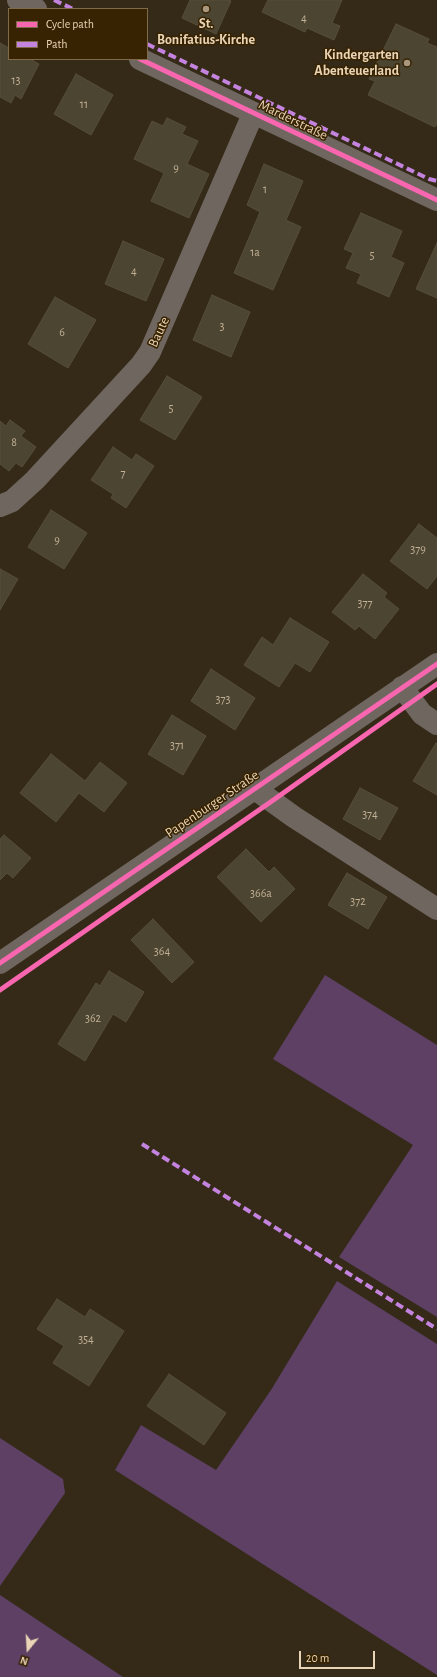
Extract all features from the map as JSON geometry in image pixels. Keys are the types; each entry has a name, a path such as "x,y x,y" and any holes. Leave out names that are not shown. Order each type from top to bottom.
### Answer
{"street":[{"path":"18,0 34,8"},
{"name":"Marderstraße","path":"142,60 253,114 437,200"},
{"name":"Baute","path":"0,506 12,501 35,480 126,382 150,352 253,114"},
{"name":"Papenburger Straße","path":"0,963 437,664"},
{"path":"402,687 422,714 437,724"},
{"path":"255,789 294,817 437,909"}],"shaded area":[{"path":"325,975 437,1045 437,1317 339,1257 413,1145 273,1059"},
{"path":"337,1281 437,1344 437,1675 115,1470 141,1425 216,1470 271,1390"},
{"path":"0,1438 63,1479 65,1493 0,1586"},
{"path":"0,1595 123,1677 0,1677"}],"building":[{"name":"St. Bonifatius-Kirche","path":"190,0 231,1 216,34 182,18"},
{"path":"268,0 342,0 332,23 340,26 334,40 307,28 305,32 262,12"},
{"name":"Kindergarten Abenteuerland","path":"396,24 429,39 427,43 437,47 437,124 435,127 368,95 375,81 369,79"},
{"path":"0,43 8,47 8,60 32,60 39,64 21,99 15,95 11,103 0,97"},
{"path":"76,74 113,95 91,135 54,114"},
{"path":"167,118 186,127 182,134 198,141 187,164 209,174 189,218 151,201 164,173 134,159 152,121 163,126"},
{"path":"264,164 303,181 286,220 301,227 273,290 234,273 260,212 247,205"},
{"path":"361,213 402,231 391,257 404,263 389,297 357,283 361,274 346,268 353,253 344,249"},
{"path":"123,241 164,259 146,301 105,284"},
{"path":"437,243 437,298 416,289"},
{"path":"212,295 250,312 231,357 193,340"},
{"path":"55,297 96,320 68,368 28,344"},
{"path":"167,376 202,397 175,440 140,420"},
{"path":"10,420 25,431 21,436 36,447 22,467 16,463 9,471 0,464 0,421 6,426"},
{"path":"113,447 132,460 136,454 154,466 126,508 111,498 113,494 91,480"},
{"path":"51,510 87,533 64,569 28,547"},
{"path":"419,524 437,538 437,576 427,589 390,561"},
{"path":"0,569 18,579 0,610"},
{"path":"363,574 387,593 384,597 399,609 375,639 359,626 355,630 332,612"},
{"path":"290,618 329,642 310,672 295,663 279,687 244,665 262,637 273,645"},
{"path":"211,669 255,698 235,730 191,701"},
{"path":"172,715 206,736 183,775 148,754"},
{"path":"436,743 437,744 437,795 413,781"},
{"path":"51,754 85,781 100,762 127,783 104,812 79,793 56,822 20,793"},
{"path":"360,788 398,808 380,840 343,819"},
{"path":"4,835 31,858 13,878 7,873 0,880 0,839"},
{"path":"246,849 269,872 274,867 295,889 261,922 217,877"},
{"path":"347,873 387,897 368,929 328,905"},
{"path":"153,919 194,962 172,983 131,940"},
{"path":"109,971 144,992 126,1022 113,1014 85,1061 58,1044 96,983 100,986"},
{"path":"57,1299 85,1317 90,1309 124,1331 89,1386 53,1363 64,1346 37,1329"},
{"path":"169,1374 226,1413 204,1445 147,1406"}],"marked path":[{"path":"54,0 71,8"},
{"path":"148,44 429,179 437,181"},
{"path":"142,1144 437,1329"}],"cycle path":[{"path":"142,60 437,200"},
{"path":"0,963 437,664"},
{"path":"0,990 437,684"}],"place":[{"name":"St. Bonifatius-Kirche","path":"206,9"},
{"name":"Kindergarten Abenteuerland","path":"407,63"}]}
